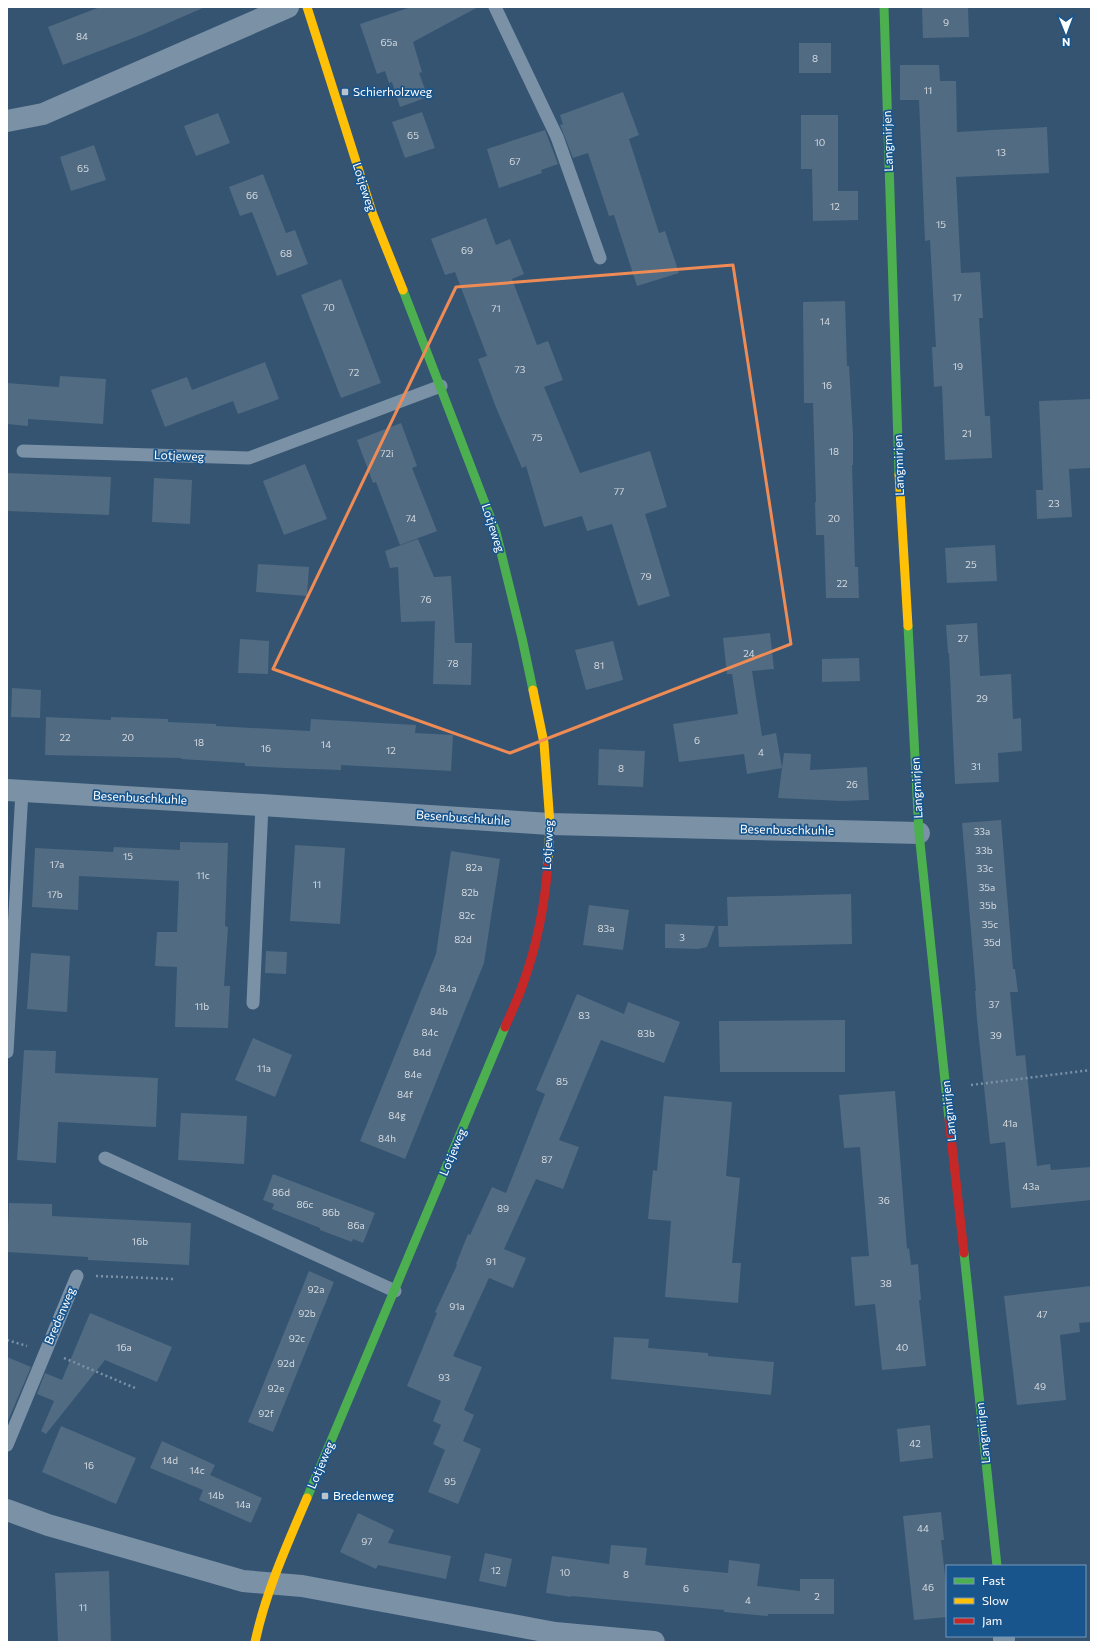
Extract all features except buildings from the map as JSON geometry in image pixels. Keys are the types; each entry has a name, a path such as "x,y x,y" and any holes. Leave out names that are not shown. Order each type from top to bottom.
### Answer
{"street":[{"path":"7,121 43,114 288,7"},
{"name":"Lotjeweg","path":"255,1642 261,1614 271,1584 523,986 535,945 546,889 550,824 544,743 522,638 498,540 441,386 373,215 307,7"},
{"name":"Langmirjen","path":"884,7 899,469 919,833 997,1565"},
{"name":"Besenbuschkuhle","path":"15,791 262,805 550,824 919,833"},
{"path":"7,1510 48,1525 144,1554 242,1581 302,1586 555,1633 654,1642"}],"lane":[{"path":"495,7 557,137 600,258"},
{"name":"Lotjeweg","path":"23,451 250,458 441,386"},
{"path":"7,1052 15,791"},
{"path":"253,1003 262,805"},
{"path":"105,1158 395,1291"},
{"name":"Bredenweg","path":"7,1445 77,1276"}],"path":[{"path":"946,1088 1091,1070"},
{"path":"77,1276 174,1279"},
{"path":"46,1351 135,1388"}],"highlighted area":[{"path":"733,265 791,644 510,753 273,669 456,287"}],"traffic: fast":[{"path":"884,7 899,474"},
{"path":"403,290 496,532 533,690"},
{"path":"908,626 919,833 949,1119"},
{"path":"307,1498 505,1027"},
{"path":"964,1253 997,1565"}],"traffic: slow":[{"path":"307,7 373,215 403,290"},
{"path":"899,474 908,626"},
{"path":"533,690 544,743 550,824 548,863"},
{"path":"255,1642 271,1586 307,1498"}],"traffic: jam":[{"path":"505,1027 521,990 536,939 545,894 548,863"},
{"path":"949,1119 964,1253"}],"place":[{"name":"Schierholzweg","path":"345,92"},
{"name":"Bredenweg","path":"325,1496"}]}
